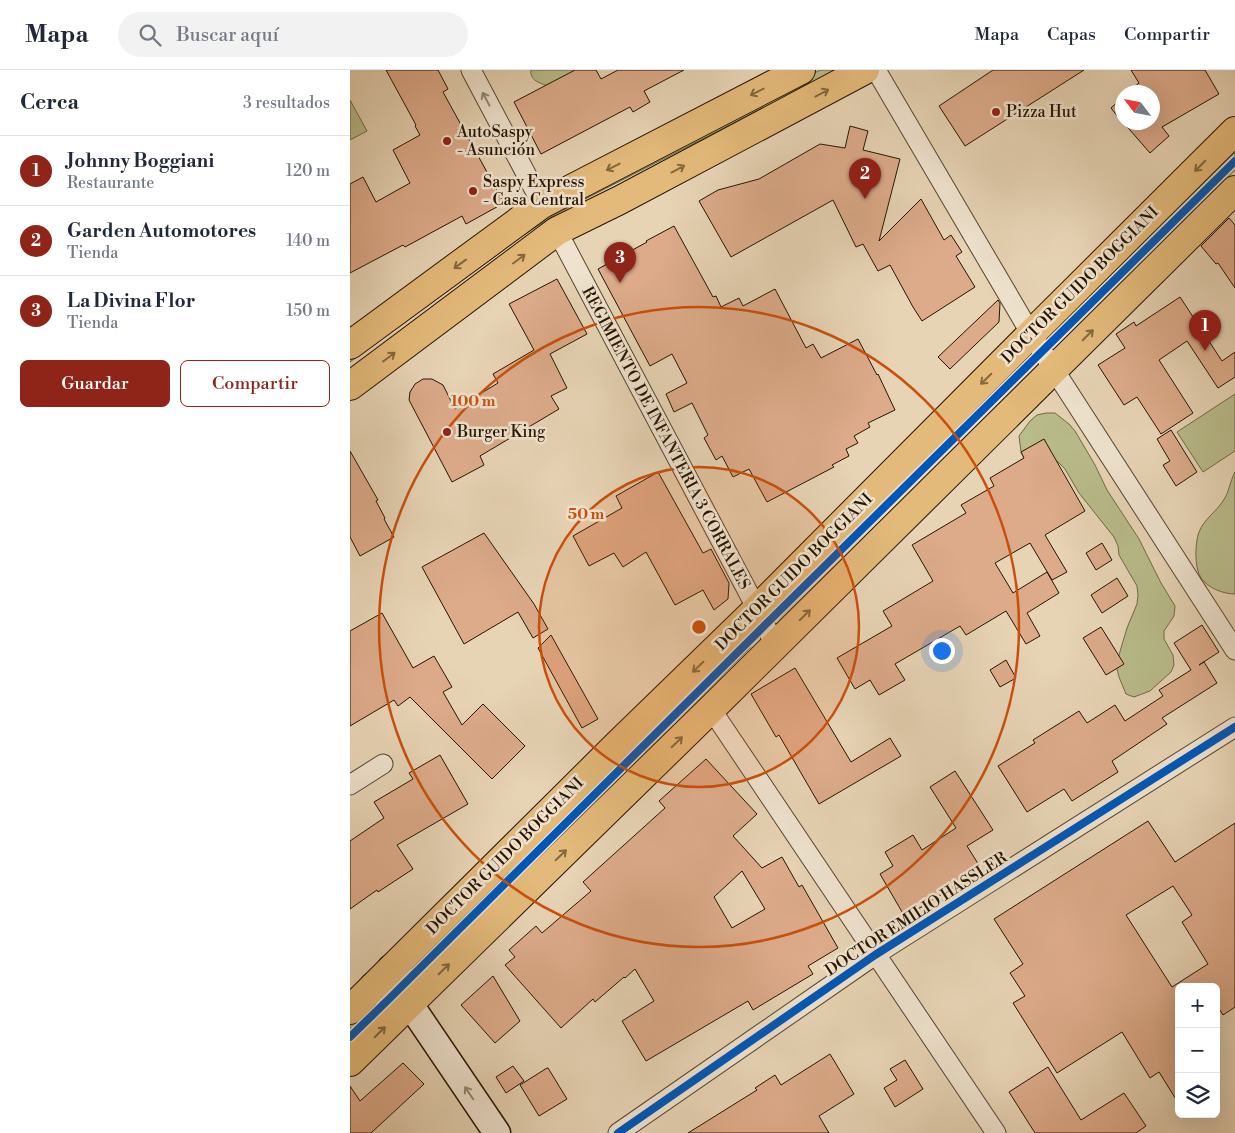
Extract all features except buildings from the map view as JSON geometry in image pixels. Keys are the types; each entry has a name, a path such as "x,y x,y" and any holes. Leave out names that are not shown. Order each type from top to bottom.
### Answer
{"main road":[{"path":"350,345 542,204 801,70"},
{"path":"350,386 557,231 620,200 865,70"},
{"name":"DOCTOR GUIDO BOGGIANI","path":"350,1010 757,609 1235,131"},
{"path":"350,1062 1235,190"}],"street":[{"path":"470,70 542,204"},
{"path":"876,70 1031,334 1235,650"},
{"name":"REGIMIENTO DE INFANTERIA 3 CORRALES","path":"557,231 775,645"},
{"path":"711,708 996,1133"},
{"name":"DOCTOR EMILIO HASSLER","path":"618,1133 875,955 1235,727"},
{"path":"350,785 383,764"},
{"path":"382,977 406,982 409,1003 497,1133"}],"green space":[{"path":"531,70 574,70 553,88 535,80 532,77"},
{"path":"820,70 837,70 554,215 350,362 350,353 549,209"},
{"path":"350,100 367,131 350,140"},
{"path":"1235,143 1235,170 1063,335 1055,333 1051,328"},
{"path":"1031,350 1037,360 1035,363 780,618 771,616 767,611"},
{"path":"1235,394 1235,451 1203,472 1177,432"},
{"path":"1055,413 1075,431 1107,490 1139,539 1175,606 1174,616 1164,631 1164,639 1173,655 1174,665 1171,672 1150,691 1134,697 1126,694 1116,665 1127,628 1137,604 1137,586 1119,555 1114,537 1079,493 1065,469 1058,462 1050,459 1024,458 1021,452 1019,436 1037,415"},
{"path":"1235,472 1235,594 1216,590 1204,582 1197,568 1196,555 1199,532 1225,498"},
{"path":"747,632 752,639 750,648 418,976 414,977 405,964"},
{"path":"369,999 384,1009 350,1045 350,1018"}],"cycle path":[{"path":"350,1037 1235,161"},
{"path":"618,1133 875,955 1235,727"}],"place":[{"name":"Pizza Hut","path":"996,112"},
{"name":"AutoSaspy - Asunción","path":"447,141"},
{"name":"Saspy Express - Casa Central","path":"473,191"},
{"name":"Garden Automotores","path":"865,199"},
{"name":"La Divina Flor","path":"620,283"},
{"name":"Johnny Boggiani","path":"1205,351"},
{"name":"Burger King","path":"447,432"}]}
